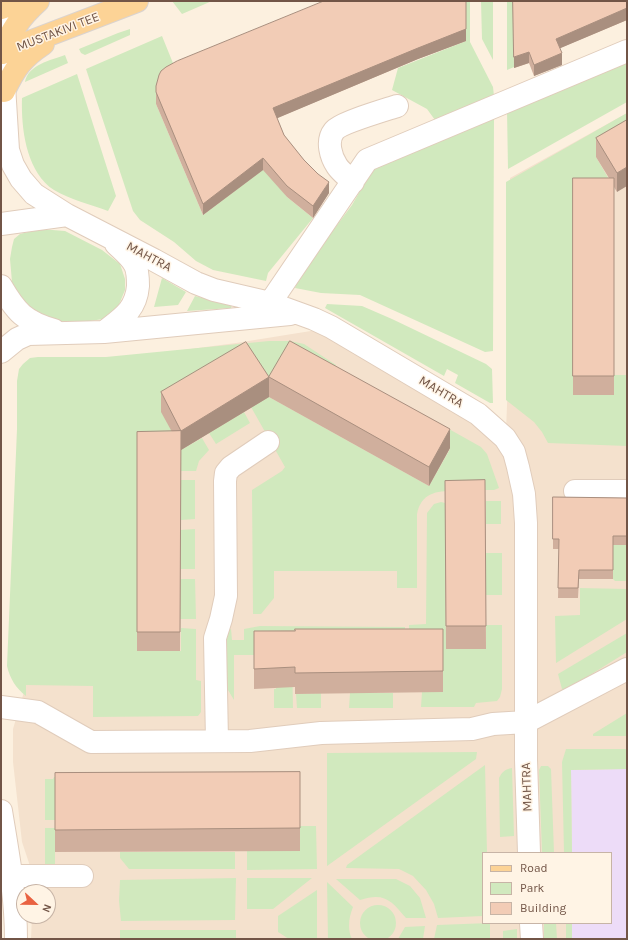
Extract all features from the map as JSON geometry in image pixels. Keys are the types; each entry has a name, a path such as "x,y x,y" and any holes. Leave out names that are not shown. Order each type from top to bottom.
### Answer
{"main road":[{"path":"1,53 10,33 25,12 38,1"},
{"name":"MUSTAKIVI TEE","path":"1,53 137,1"},
{"path":"4,91 18,65 29,53 65,29"}],"street":[{"name":"MAHTRA","path":"6,6 1,53 8,150 13,165 21,179 34,194 66,215 196,283 214,290 270,303 334,328 478,414 505,438 514,452 524,494 526,523 526,722 529,852"},
{"path":"270,303 367,160 627,51"},
{"path":"353,182 337,166 330,149 330,140 334,130 343,125 397,106"},
{"path":"1,224 66,215"},
{"path":"104,332 125,316 132,307 137,295 138,279 134,265 111,238"},
{"path":"1,286 12,305 23,316 43,327 63,332"},
{"path":"1,352 17,339 28,334 104,332 299,314"},
{"path":"217,741 215,638 226,596 226,473 231,467 268,442"},
{"path":"575,491 627,491"},
{"path":"1,707 38,712 91,742 250,741 321,733 472,729 493,724 526,722 565,703 627,669"},
{"path":"1,811 11,876 16,923 16,939"},
{"path":"11,876 82,876"},
{"path":"531,924 532,939"}],"shaded area":[{"path":"627,113 627,939 31,939 32,924 56,924 56,884 32,884 32,872 22,842 13,762 13,729 26,685 107,360 236,343 317,330 506,431 510,178"},
{"path":"627,769 627,939 572,939 572,924 612,924 612,852 572,852 571,770"}],"green space":[{"path":"172,1 212,1 182,14"},
{"path":"466,1 470,1 470,42 493,87 494,96 435,120 427,109 392,90 398,68 466,41"},
{"path":"481,1 493,1 493,60 482,39"},
{"path":"507,1 513,1 514,67 507,70"},
{"path":"130,29 130,35 85,55 81,53 79,49 118,33"},
{"path":"162,36 177,73 156,98 156,104 203,215 265,168 287,197 313,218 268,273 266,281 213,270 196,261 174,242 140,220 133,211 86,69"},
{"path":"65,55 68,63 25,82 27,76 35,67"},
{"path":"627,62 627,102 508,169 507,111"},
{"path":"77,74 116,196 108,211 60,193 45,182 31,161 24,136 22,98"},
{"path":"627,113 627,139 596,157 614,188 609,197 573,198 573,395 614,375 627,375 627,446 548,443 534,422 506,400 506,182"},
{"path":"494,118 493,351 485,352 360,295 321,293 295,288 298,277 352,205 372,170"},
{"path":"40,229 65,231 102,250 120,264 125,279 125,290 118,307 111,314 103,319 90,321 58,321 35,313 24,303 12,282 10,259 12,247 14,239 20,234"},
{"path":"162,278 186,292 178,305 154,307"},
{"path":"195,296 232,305 231,308 187,311"},
{"path":"327,304 362,306 486,364 492,369 493,403 490,403 455,383 458,375 447,369 444,376 325,308"},
{"path":"269,341 290,341 304,344 336,365 331,375 269,397 429,486 450,449 416,429 424,415 481,447 487,454 499,488 494,490 440,492 434,493 423,500 417,514 417,588 397,588 397,571 274,571 274,598 261,614 253,614 252,490 282,471 285,467 251,407 181,450 202,438 209,450 199,461 196,471 181,471 181,451 137,451 137,651 181,651 181,628 196,629 196,680 201,681 201,712 198,716 93,717 93,686 26,685 26,696 14,683 7,666 17,429 17,381 19,369 30,358 106,357"},
{"path":"244,412 250,423 216,444 209,433"},
{"path":"181,480 195,480 195,519 181,520"},
{"path":"486,501 501,501 501,524 486,524"},
{"path":"441,502 445,503 446,649 486,649 486,625 502,625 502,689 500,697 497,701 476,703 474,707 421,707 422,692 443,692 443,650 292,658 293,708 274,708 274,689 276,689 275,652 254,652 254,655 234,655 234,700 228,690 227,683 226,632 231,629 232,640 244,640 244,629 260,626 405,627 405,634 409,634 409,625 426,624 427,513 434,504"},
{"path":"195,529 195,569 180,569 180,530"},
{"path":"613,545 627,545 627,581 615,581 613,579"},
{"path":"485,553 502,553 502,595 486,595"},
{"path":"180,579 195,579 196,619 180,619"},
{"path":"580,588 627,589 627,619 556,663 555,616 580,615"},
{"path":"627,633 627,652 566,690 562,689 558,674"},
{"path":"321,693 321,708 297,708 296,694"},
{"path":"350,693 393,693 393,708 349,708"},
{"path":"627,713 627,736 593,736 593,734"},
{"path":"566,749 627,749 627,769 571,770 572,852 564,852 562,762"},
{"path":"477,752 476,759 327,866 327,753"},
{"path":"485,765 487,852 482,852 482,916 438,918 434,904 426,890 413,876 399,869 346,868 347,865"},
{"path":"541,766 548,766 551,769 554,852 542,852 539,770"},
{"path":"512,768 514,836 500,837 499,778 504,771"},
{"path":"107,776 55,796 55,820 45,820 45,779 53,779 54,777"},
{"path":"299,826 316,826 317,869 247,870 247,851"},
{"path":"45,828 55,828 55,868 45,870"},
{"path":"120,852 235,852 235,869 129,869 120,858"},
{"path":"236,878 235,920 121,921 119,901 120,880"},
{"path":"247,878 312,878 273,909 247,909"},
{"path":"336,879 396,879 410,886 420,898 426,918 406,918 396,906 381,897 360,900"},
{"path":"327,882 353,907 349,923 349,931 352,939 328,939"},
{"path":"317,890 317,939 289,939 278,932 278,916"},
{"path":"378,905 388,908 393,913 396,923 393,933 388,938 378,941 368,938 363,933 360,923 363,913 368,908"},
{"path":"490,924 490,939 434,939 437,925"},
{"path":"544,924 556,924 557,939 544,939"},
{"path":"566,924 572,924 572,939 566,939"},
{"path":"425,926 423,939 398,939 405,927"},
{"path":"517,929 517,939 503,939 503,931"},
{"path":"120,930 236,930 236,939 120,939"}],"building":[{"path":"324,1 466,1 466,29 273,108 284,135 304,160 318,174 329,182 313,206 287,186 263,158 203,204 156,92 156,86 161,71 177,61"},
{"path":"513,1 627,1 627,8 556,39 562,53 534,65 529,52 514,57"},
{"path":"627,120 627,167 617,173 596,138"},
{"path":"573,178 614,178 614,376 573,376"},
{"path":"290,341 450,429 429,467 269,377"},
{"path":"246,342 269,377 181,431 161,392"},
{"path":"181,431 180,632 137,632 137,432"},
{"path":"485,480 486,626 446,626 445,481"},
{"path":"553,497 627,498 627,536 613,536 613,570 579,570 578,588 558,588 559,539 553,539"},
{"path":"295,629 443,629 443,671 295,673 295,667 254,669 254,631 295,631"},
{"path":"300,772 300,828 55,830 55,773"}]}
